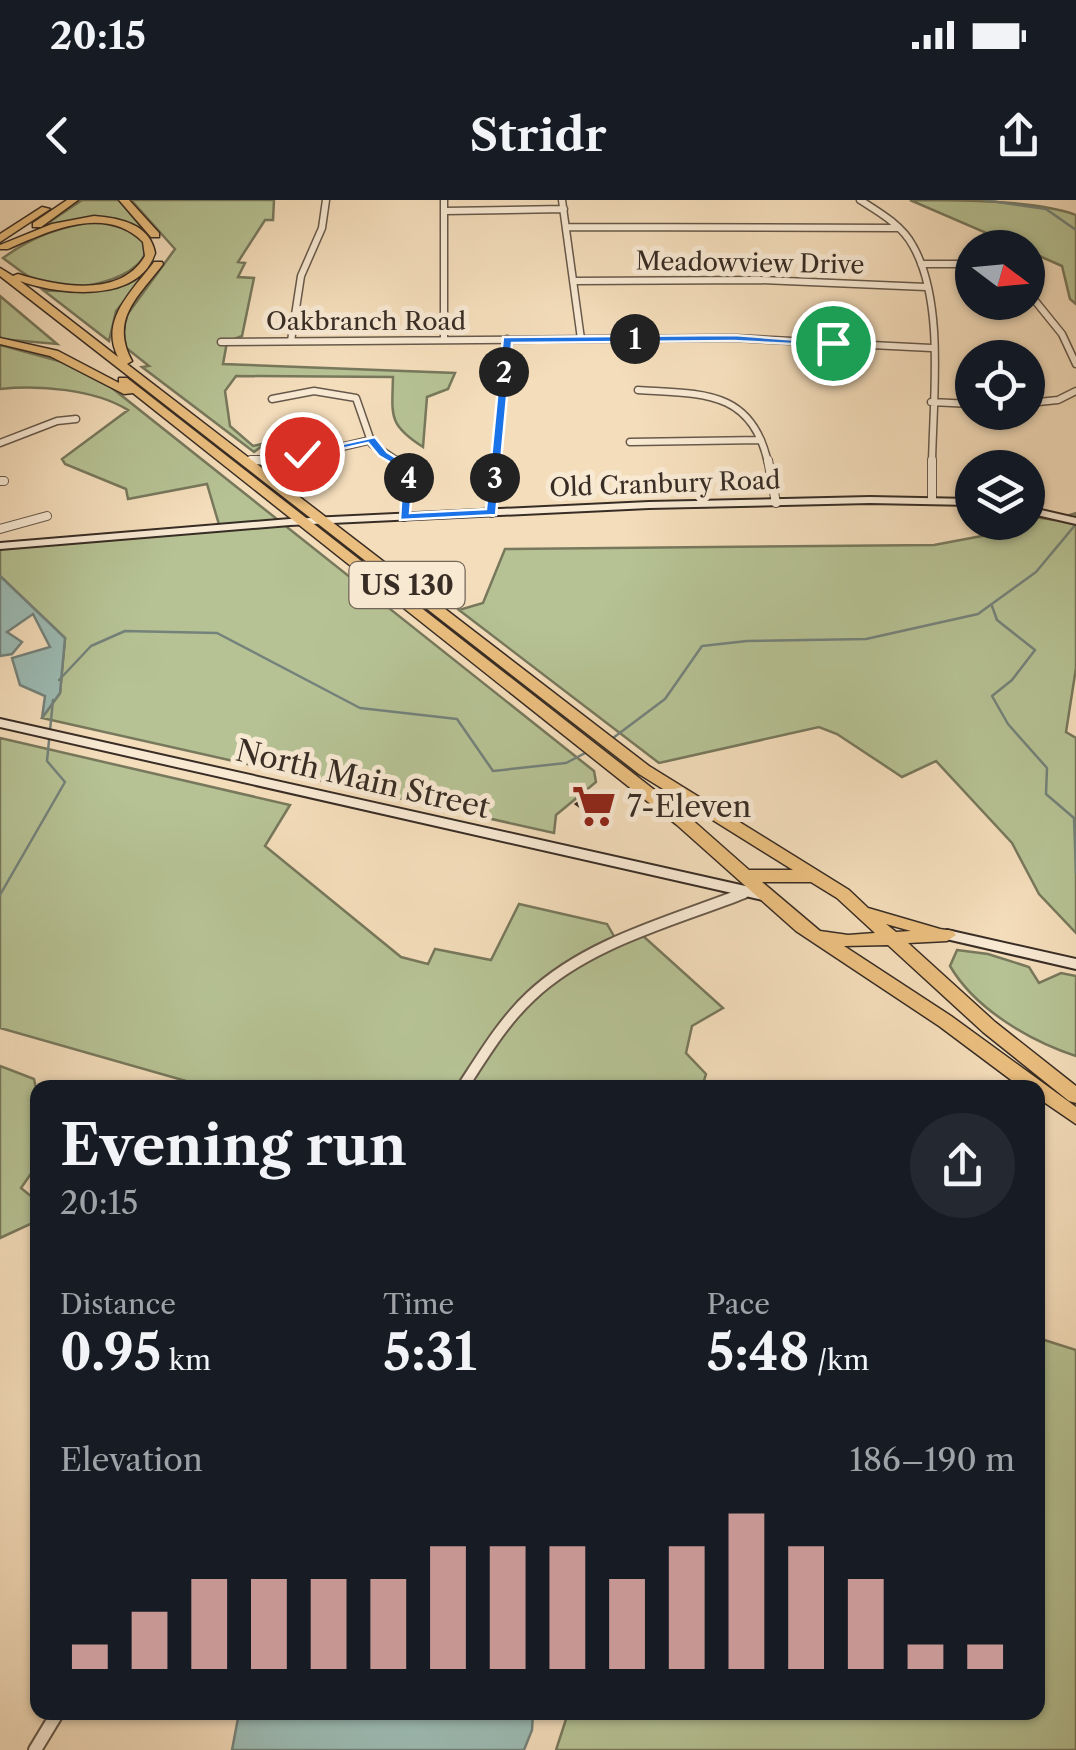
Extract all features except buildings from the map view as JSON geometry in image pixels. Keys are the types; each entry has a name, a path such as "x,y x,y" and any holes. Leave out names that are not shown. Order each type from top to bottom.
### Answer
{"highway":[{"path":"1,244 44,200"},
{"path":"1,244 58,200"},
{"path":"1,244 73,200"},
{"path":"124,200 161,248 158,264 114,329 116,348 138,377"},
{"path":"0,270 41,286 78,289 132,275 150,253 146,240 137,231 102,220 56,226 1,244"},
{"name":"US 130","path":"0,270 326,520 592,740"},
{"name":"US 130","path":"0,286 606,751 744,884 1026,1080"},
{"path":"0,341 65,357 164,412"},
{"name":"US 130","path":"606,751 819,876 896,939 989,1027 1076,1096"},
{"path":"744,884 770,874 819,876"},
{"path":"763,895 762,884 770,874"},
{"path":"848,941 866,936 868,915 938,935"},
{"path":"802,927 848,941 938,935"},
{"path":"922,964 919,944 938,935"},
{"name":"US 130","path":"1045,1094 1076,1116"}],"street":[{"path":"290,341 301,276 322,228 326,200"},
{"path":"444,200 444,340"},
{"path":"860,200 912,243 921,264 931,348 932,500"},
{"path":"445,211 563,204 581,339"},
{"path":"566,227 897,228"},
{"path":"921,264 955,264"},
{"name":"Meadowview Drive","path":"573,280 760,280 926,287"},
{"path":"1045,313 1062,334 1076,364"},
{"name":"Oakbranch Road","path":"221,342 734,338 931,348"},
{"path":"492,512 507,340"},
{"path":"638,390 704,396 734,406 755,423 776,503"},
{"path":"1045,401 1058,400 1076,390"},
{"path":"272,399 284,394 352,396 358,401 357,420 371,440 383,454 408,469 404,517"},
{"path":"931,402 955,403"},
{"path":"0,443 34,433 58,417 76,419"},
{"path":"247,460 272,463 371,440"},
{"path":"630,442 760,440"},
{"path":"274,480 274,469 286,460"},
{"name":"Old Cranbury Road","path":"0,546 305,521 492,512 955,501"},
{"path":"1045,514 1072,520"},
{"path":"0,528 48,516"},
{"name":"North Main Street","path":"0,723 715,883"},
{"path":"714,905 715,883 744,884"},
{"path":"468,1080 533,993 560,974 629,940 714,905 744,884"},
{"path":"938,935 1076,964"},
{"path":"35,1750 53,1720"}],"green space":[{"path":"82,200 119,200 143,229 93,220 42,227"},
{"path":"131,200 274,200 273,220 265,220 238,262 245,263 238,277 254,278 242,336 227,342 223,364 455,373 448,389 427,397 423,447 403,432 394,418 393,377 236,376 225,391 230,426 253,446 266,443 254,452 142,367 149,366 120,343 124,319 175,249"},
{"path":"910,200 1019,204 1076,215 1076,304 1070,299 1062,266 1045,258 1045,230 980,230"},
{"path":"98,221 128,230 143,241 145,253 137,265 100,283 51,286 3,258 48,233"},
{"path":"146,275 116,311 109,341 43,290 95,288"},
{"path":"0,296 57,344 0,339"},
{"path":"0,345 88,369 594,771 596,782 556,815 554,833 42,718 60,693 65,638 0,576 0,549 220,528 207,484 128,499 126,489 65,464 62,459 128,410 99,397 66,390 0,389"},
{"path":"1076,513 1076,668 1066,732 1076,738 1076,933 1039,894 1012,843 936,761 902,777 837,734 819,727 659,763 459,610 483,603 505,549 934,545 961,540 1045,540 1045,519 1054,520"},
{"path":"0,738 290,805 265,846 401,957 428,964 435,949 491,960 519,904 607,924 619,945 642,935 723,1008 692,1026 686,1053 706,1074 704,1080 182,1080 0,1028"},
{"path":"957,950 988,954 1029,967 1039,983 1061,973 1076,976 1076,1056 1005,1022 974,996 950,966"},
{"path":"0,1066 34,1080 30,1080 30,1175 21,1188 30,1195 30,1224 0,1238"},
{"path":"1045,1340 1076,1350 1076,1750 556,1750 566,1720 1045,1720"}],"water":[{"path":"0,576 65,638 60,693 42,718 45,696 20,685 12,658 50,647 33,614 7,632 22,642 12,654 0,656"},
{"path":"238,1720 533,1720 524,1750 232,1750"}],"waterway":[{"path":"984,200 1046,209 1076,230"},
{"path":"613,738 665,699 702,646 747,641 866,639 978,614 1036,572 1076,524"},
{"path":"992,606 997,620 1035,650 1012,680 992,696 1008,724 1047,768 1046,794 1074,818 1076,873"},
{"path":"59,680 91,646 125,631 217,633 360,708 457,719 493,771 566,763 589,751"},
{"path":"0,895 65,782 47,761 53,700"}],"place":[{"name":"7-Eleven","path":"594,806"}],"route":[{"path":"302,454 371,440 383,454 408,469 404,517 492,512 507,340 734,338 833,343"}]}
